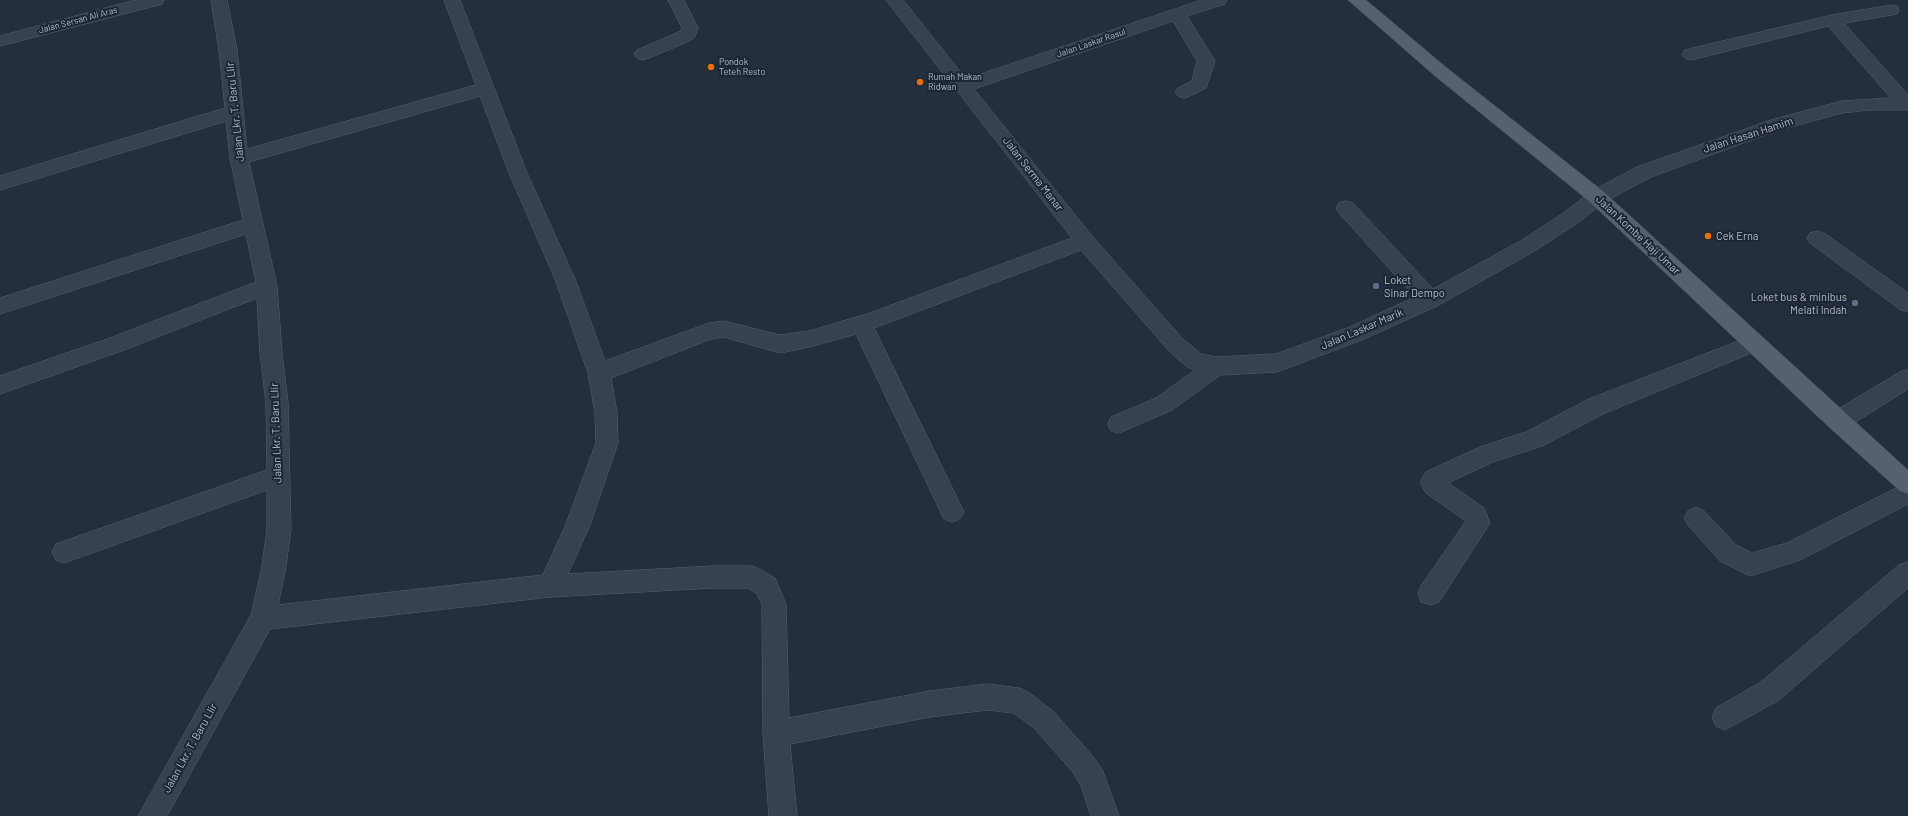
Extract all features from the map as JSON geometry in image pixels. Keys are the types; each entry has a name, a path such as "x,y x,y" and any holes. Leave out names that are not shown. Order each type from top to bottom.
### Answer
{"main road":[{"name":"Jalan Kombe Haji Umar","path":"1356,0 1441,72 1597,197 1908,484"}],"street":[{"name":"Jalan Sersan Ali Aras","path":"0,41 134,3 156,0"},
{"name":"Jalan Lkr. T. Baru Llir","path":"152,816 263,618 273,572 279,530 277,403 271,353 267,286 239,158 228,50 219,0"},
{"path":"452,0 484,89 518,173 565,279 599,374 606,413 607,443 578,525 550,586"},
{"path":"643,54 688,34 690,28 676,0"},
{"name":"Jalan Serma Manar","path":"894,0 1085,241 1176,345"},
{"name":"Jalan Laskar Rasul","path":"963,86 1219,0"},
{"path":"1691,54 1832,20 1891,10"},
{"path":"1177,14 1206,61 1200,84 1184,92"},
{"path":"1832,20 1907,104"},
{"path":"239,158 484,89"},
{"name":"Jalan Hasan Hamim","path":"1597,197 1644,172 1744,134 1842,107 1869,104 1907,104"},
{"path":"0,183 234,112"},
{"name":"Jalan Laskar Marik","path":"1176,345 1195,361 1216,366 1277,363 1356,334 1430,300 1531,244 1572,217 1597,197"},
{"path":"1346,208 1430,300"},
{"path":"0,306 254,224"},
{"path":"1817,238 1908,304"},
{"path":"599,374 709,331 724,329 780,344 809,339 862,324 1085,241"},
{"path":"0,385 117,344 267,286"},
{"path":"862,324 952,512"},
{"path":"1430,594 1478,523 1476,516 1434,486 1432,482 1434,479 1488,454 1534,439 1597,406 1754,343"},
{"path":"1120,424 1164,404 1216,366"},
{"path":"1838,421 1908,378"},
{"path":"64,552 278,476"},
{"path":"1696,518 1728,553 1750,565 1792,552 1908,492"},
{"path":"1725,717 1770,690 1908,574"},
{"path":"263,618 550,586 712,576 751,577 766,586 774,604 776,734 783,816"},
{"path":"776,734 930,704 987,698 1006,698 1019,701 1044,720 1080,762 1092,779 1105,816"}],"place":[{"name":"Pondok Teteh Resto","path":"711,67"},
{"name":"Rumah Makan Ridwan","path":"920,82"},
{"name":"Cek Erna","path":"1708,236"},
{"name":"Loket Sinar Dempo","path":"1376,286"},
{"name":"Loket bus & minibus Melati Indah","path":"1855,303"}]}
